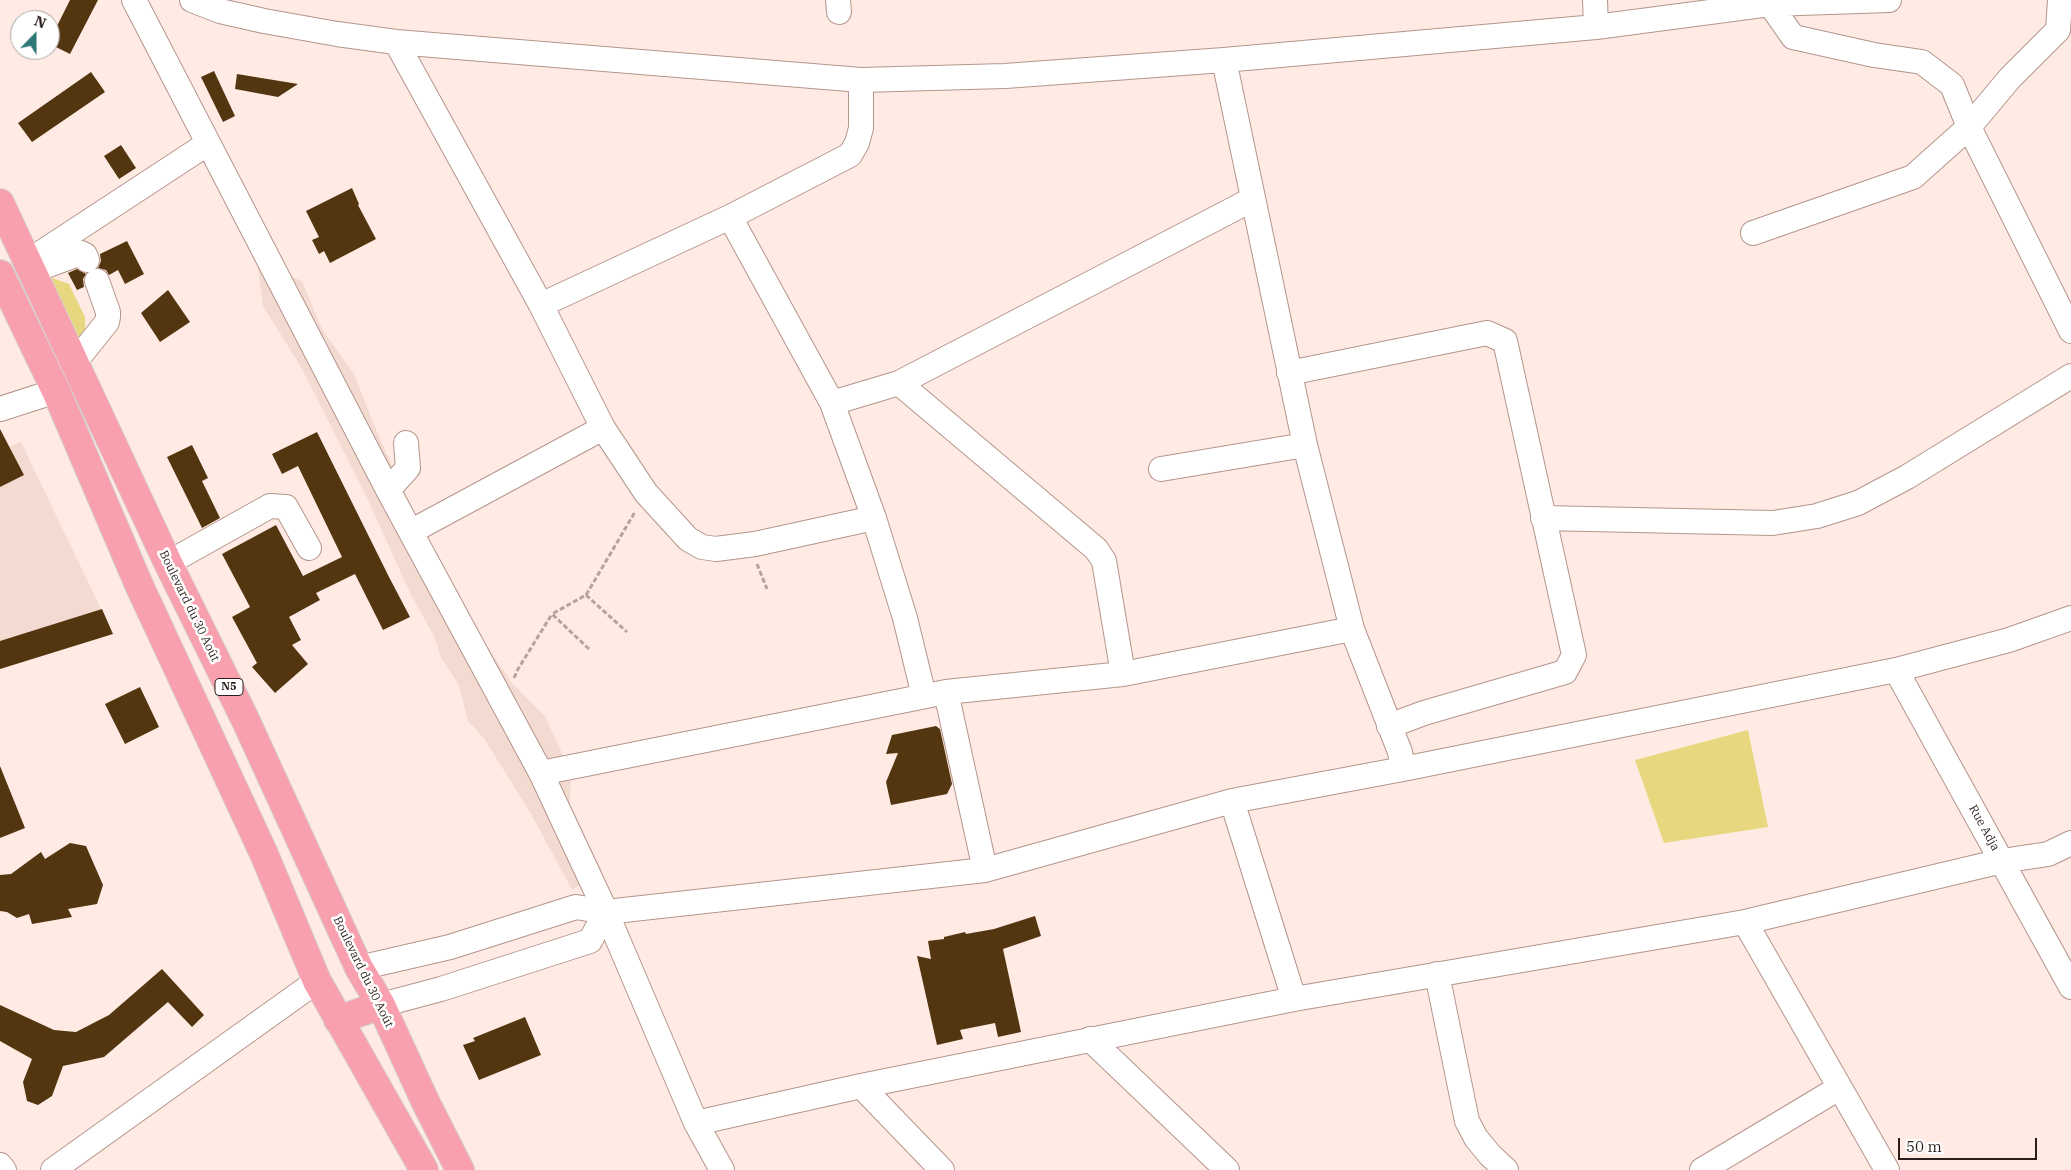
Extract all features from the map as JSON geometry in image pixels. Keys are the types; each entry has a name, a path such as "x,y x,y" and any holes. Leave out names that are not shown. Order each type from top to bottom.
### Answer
{"highway":[{"name":"Boulevard du 30 Août","path":"0,204 168,563 245,719 359,968 381,1006 425,1101 460,1170"},
{"path":"30,266 0,275 56,391 139,584 264,854 317,981 424,1170"},
{"path":"317,981 359,968"},
{"path":"338,1020 381,1006"}],"street":[{"path":"134,0 388,490 412,531 541,773 606,912 696,1123 722,1170"},
{"path":"192,0 220,11 264,21 336,34 396,42 861,80 1005,76 1224,60 1596,27 1770,4 1890,0"},
{"path":"1595,0 1596,27"},
{"path":"1753,233 1912,177 1969,127 2010,78 2058,30 2060,0"},
{"path":"1770,4 1793,37 1874,55 1922,62 1952,85 1969,127 2071,332"},
{"path":"396,42 541,305 603,428 646,493 688,539 702,546 716,548 755,544 874,518"},
{"path":"1224,60 1305,445 1352,629 1400,752 1402,769"},
{"path":"541,305 730,217 850,155 858,143 861,128 861,80"},
{"path":"30,266 207,144"},
{"path":"832,403 899,383 1253,199"},
{"path":"730,217 832,403 874,518 905,618 935,694 986,870"},
{"path":"30,266 82,253 85,255 108,312 108,317 107,322 75,362"},
{"path":"1289,373 1487,333 1505,341 1574,655 1565,672 1424,713 1389,726"},
{"path":"1543,518 1773,523 1817,516 1858,502 1907,477 2071,376"},
{"path":"899,383 1102,555 1124,674"},
{"path":"0,409 56,391"},
{"path":"412,531 603,428"},
{"path":"388,490 408,468 406,443"},
{"path":"1161,469 1305,445"},
{"path":"168,563 270,506 286,507 309,548"},
{"path":"359,968 432,952 576,907 606,912 986,870 1232,801 1402,769 1896,670 2009,640 2071,618"},
{"path":"541,773 935,694 1124,674 1352,629"},
{"name":"Rue Adja","path":"1896,670 2071,987"},
{"path":"1232,801 1294,999"},
{"path":"696,1123 862,1086 1294,999 1744,922 2002,861 2048,854 2071,843"},
{"path":"381,1006 441,989 590,941 606,912"},
{"path":"1744,922 1887,1170"},
{"path":"1438,974 1467,1121 1491,1165"},
{"path":"53,1170 317,981"},
{"path":"1090,1039 1227,1170"},
{"path":"862,1086 942,1170"},
{"path":"1702,1170 1839,1088"},
{"path":"0,1165 4,1170"}],"path":[{"path":"504,704 518,669 552,614 586,595 646,493"},
{"path":"755,544 758,566 767,589"},
{"path":"586,595 627,632"},
{"path":"552,614 589,649"}],"shaded area":[{"path":"257,263 302,281 323,331 354,374 380,439 471,624 512,683 545,716 571,773 570,804 602,871 572,890 531,814 485,740 468,721 459,685 441,658 435,638 411,595 368,500 301,367 263,306"},
{"path":"50,277 69,284 85,317 85,329 82,337 76,340"},
{"path":"21,442 113,634 0,669 0,451"},
{"path":"1748,730 1768,827 1664,843 1635,760"}],"building":[{"path":"70,0 98,0 70,54 60,49 60,20"},
{"path":"214,71 235,116 223,122 201,77"},
{"path":"91,72 105,92 32,142 18,123"},
{"path":"237,74 298,84 278,97 235,89"},
{"path":"121,145 136,168 119,179 104,156"},
{"path":"352,188 358,205 376,239 330,263 324,251 319,254 312,240 319,237 306,211"},
{"path":"127,241 144,274 125,284 118,270 109,275 106,270 98,268 101,261 100,254"},
{"path":"77,269 86,274 83,279 84,287 77,290 68,273"},
{"path":"168,290 190,322 160,342 141,313"},
{"path":"0,429 24,475 0,487"},
{"path":"317,432 410,617 383,630 355,574 316,593 320,600 289,617 301,640 292,645 308,664 275,693 252,667 257,663 232,617 250,607 222,554 276,525 303,576 342,557 298,466 282,474 272,454"},
{"path":"192,445 208,478 202,481 220,518 202,528 167,457"},
{"path":"102,609 113,634 0,669 0,641"},
{"path":"140,687 159,727 125,744 105,704"},
{"path":"936,726 940,729 952,784 947,794 891,805 886,782 898,753 886,754 892,735"},
{"path":"0,766 25,828 0,838"},
{"path":"70,843 86,846 103,885 97,904 68,909 72,917 32,924 29,914 17,918 7,912 0,911 0,875 11,874 41,852 45,859"},
{"path":"1035,916 1041,936 1003,949 1021,1032 998,1037 995,1023 960,1030 963,1039 937,1045 917,956 931,959 928,941 944,939 944,937 965,932 966,934 994,929"},
{"path":"162,969 204,1015 192,1027 168,1002 104,1057 63,1066 52,1096 38,1105 27,1101 23,1082 32,1059 0,1041 0,1005 54,1030 76,1032 109,1015"},
{"path":"525,1017 541,1055 479,1080 463,1045 475,1041 473,1038"}]}
